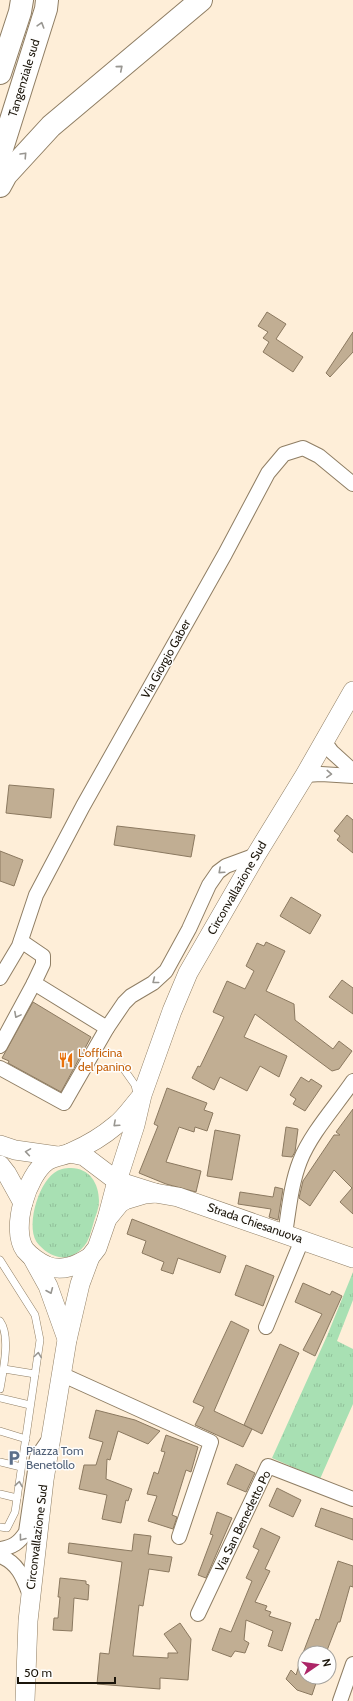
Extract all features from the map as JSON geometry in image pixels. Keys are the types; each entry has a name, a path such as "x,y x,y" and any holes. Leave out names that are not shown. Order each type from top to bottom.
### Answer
{"highway":[{"name":"Tangenziale sud","path":"0,73 20,12 22,0"},
{"name":"Tangenziale sud","path":"0,155 46,9 47,0"},
{"path":"0,186 6,176 51,126 201,0"}],"main road":[{"name":"Circonvallazione Sud","path":"117,1181 135,1126 141,1097 172,1011 188,973 353,691"},
{"name":"Circonvallazione Sud","path":"90,1257 76,1266 63,1269 47,1266 32,1256 25,1249 21,1239 19,1225 29,1184 46,1161 94,1141 117,1124 141,1097"},
{"path":"0,1145 15,1150 84,1156 117,1181 155,1193"},
{"path":"0,1165 7,1174 23,1204"},
{"path":"107,1219 117,1181"},
{"name":"Circonvallazione Sud","path":"25,1701 30,1596 44,1480 67,1340 80,1284 90,1257 97,1248 107,1219 120,1203 145,1194 155,1193"},
{"name":"Strada Chiesanuova","path":"155,1193 178,1198 353,1258"},
{"name":"Circonvallazione Sud","path":"32,1256 48,1286 67,1340"}],"street":[{"name":"Via Giorgio Gaber","path":"0,978 21,941 36,895 83,806 221,561 268,474 284,454 303,448 319,456 353,484"},
{"path":"324,741 332,752 353,771"},
{"path":"305,775 321,774 353,776"},
{"path":"0,1068 64,1103 124,1003 131,996 153,983 166,971 189,929 209,885 218,872 226,866 256,855"},
{"path":"0,1046 43,964 43,956 21,941"},
{"path":"34,983 111,1023"},
{"path":"285,1234 293,1186 300,1161 310,1142 353,1081"},
{"path":"266,1327 302,1240"},
{"path":"62,1375 211,1442 179,1537"},
{"path":"3,1555 11,1547 19,1543 26,1532 37,1457 52,1435"},
{"name":"Via San Benedetto Po","path":"198,1614 268,1466 353,1499"},
{"path":"3,1555 18,1560 35,1554"},
{"path":"3,1555 20,1571 30,1596"},
{"path":"340,1701 353,1664"}],"lane":[{"path":"123,1068 135,1085 141,1097"},
{"path":"0,1260 35,1315 40,1340 15,1512 6,1528 0,1527"},
{"path":"0,1321 4,1326 5,1349 4,1369 0,1389"},
{"path":"4,1369 35,1374"},
{"path":"0,1398 30,1405"},
{"path":"0,1431 26,1439"},
{"path":"0,1462 21,1467"},
{"path":"0,1494 17,1498"}],"green space":[{"path":"71,1168 83,1171 92,1178 99,1194 99,1201 89,1237 82,1249 70,1256 58,1257 51,1255 39,1245 35,1238 33,1219 38,1197 48,1179 58,1171"},
{"path":"353,1272 353,1300 337,1341 353,1349 353,1404 320,1479 272,1458 327,1336"}],"building":[{"path":"267,312 286,324 276,339 303,357 293,372 263,352 269,342 263,338 268,332 258,326"},
{"path":"353,332 353,352 330,377 326,373"},
{"path":"9,785 54,789 51,818 6,813"},
{"path":"347,815 353,820 353,853 337,840 340,836 334,831"},
{"path":"117,826 195,835 191,857 114,845"},
{"path":"0,851 23,860 14,886 0,881"},
{"path":"291,897 321,915 310,934 280,916"},
{"path":"266,942 285,951 266,991 294,1004 295,1020 333,1049 339,1041 352,1051 339,1069 332,1071 255,1014 244,1037 287,1056 279,1077 260,1066 247,1091 220,1077 214,1090 192,1078 198,1066 200,1067 224,1017 213,1012 227,981 245,989 254,971 246,966 257,943 264,946"},
{"path":"342,980 353,988 353,1014 329,997"},
{"path":"33,1002 91,1037 61,1092 8,1063 9,1061 2,1058"},
{"path":"301,1077 309,1082 311,1079 322,1086 305,1111 293,1104 296,1099 290,1095"},
{"path":"167,1088 207,1103 204,1110 213,1113 207,1131 195,1127 194,1132 179,1127 166,1162 201,1171 196,1192 166,1184 139,1173 158,1126 154,1124"},
{"path":"353,1109 353,1214 340,1202 352,1188 334,1170 310,1206 299,1198 303,1181 334,1135 340,1135 336,1132"},
{"path":"286,1127 298,1129 295,1152 292,1157 282,1156"},
{"path":"215,1130 240,1135 232,1180 207,1176"},
{"path":"275,1187 283,1189 278,1220 269,1217 271,1209 238,1204 240,1192 273,1197"},
{"path":"132,1219 226,1256 220,1273 178,1258 173,1274 161,1270 164,1262 142,1253 146,1241 127,1234"},
{"path":"246,1265 274,1276 263,1306 235,1295"},
{"path":"303,1283 330,1295 332,1291 342,1296 315,1356 303,1350 322,1314 295,1302"},
{"path":"231,1321 249,1330 214,1411 252,1429 243,1447 195,1425 204,1407 193,1402"},
{"path":"280,1344 299,1353 262,1434 244,1425"},
{"path":"96,1410 135,1420 160,1431 148,1444 118,1431 110,1460 107,1459 106,1479 132,1489 128,1501 126,1500 121,1523 102,1519 107,1495 79,1489 84,1465 96,1465 103,1442 89,1438"},
{"path":"166,1435 198,1447 191,1472 186,1470 172,1515 177,1517 173,1529 148,1521 157,1496 147,1494 154,1472 158,1474 165,1452 161,1451"},
{"path":"236,1464 255,1473 246,1492 227,1484"},
{"path":"277,1488 301,1500 293,1517 269,1506"},
{"path":"321,1508 353,1519 353,1540 315,1526"},
{"path":"217,1512 232,1518 206,1578 198,1575 213,1535 210,1534"},
{"path":"261,1528 280,1537 265,1569 270,1571 255,1602 267,1606 265,1610 271,1612 269,1616 291,1623 282,1651 268,1646 273,1631 246,1620 244,1640 249,1643 245,1653 235,1651 231,1657 212,1650 220,1628 231,1632 252,1581 246,1578 259,1550 253,1547"},
{"path":"134,1534 151,1536 148,1554 172,1557 169,1572 149,1569 143,1606 139,1605 133,1656 168,1658 168,1653 178,1653 164,1634 180,1623 191,1639 188,1680 160,1678 160,1689 97,1684 100,1653 109,1654 122,1562 68,1553 69,1543 132,1551"},
{"path":"338,1561 353,1566 353,1587 350,1586 340,1622 338,1622 329,1645 306,1645 316,1619 319,1620"},
{"path":"60,1578 86,1581 86,1584 89,1585 88,1600 74,1598 72,1631 53,1630 54,1618 58,1618"},
{"path":"291,1670 296,1675 297,1672 297,1685 315,1685 312,1695 297,1690 286,1679"}],"place":[{"name":"L'officina del panino","path":"66,1060"},
{"name":"Piazza Tom Benetollo","path":"14,1458"}]}
